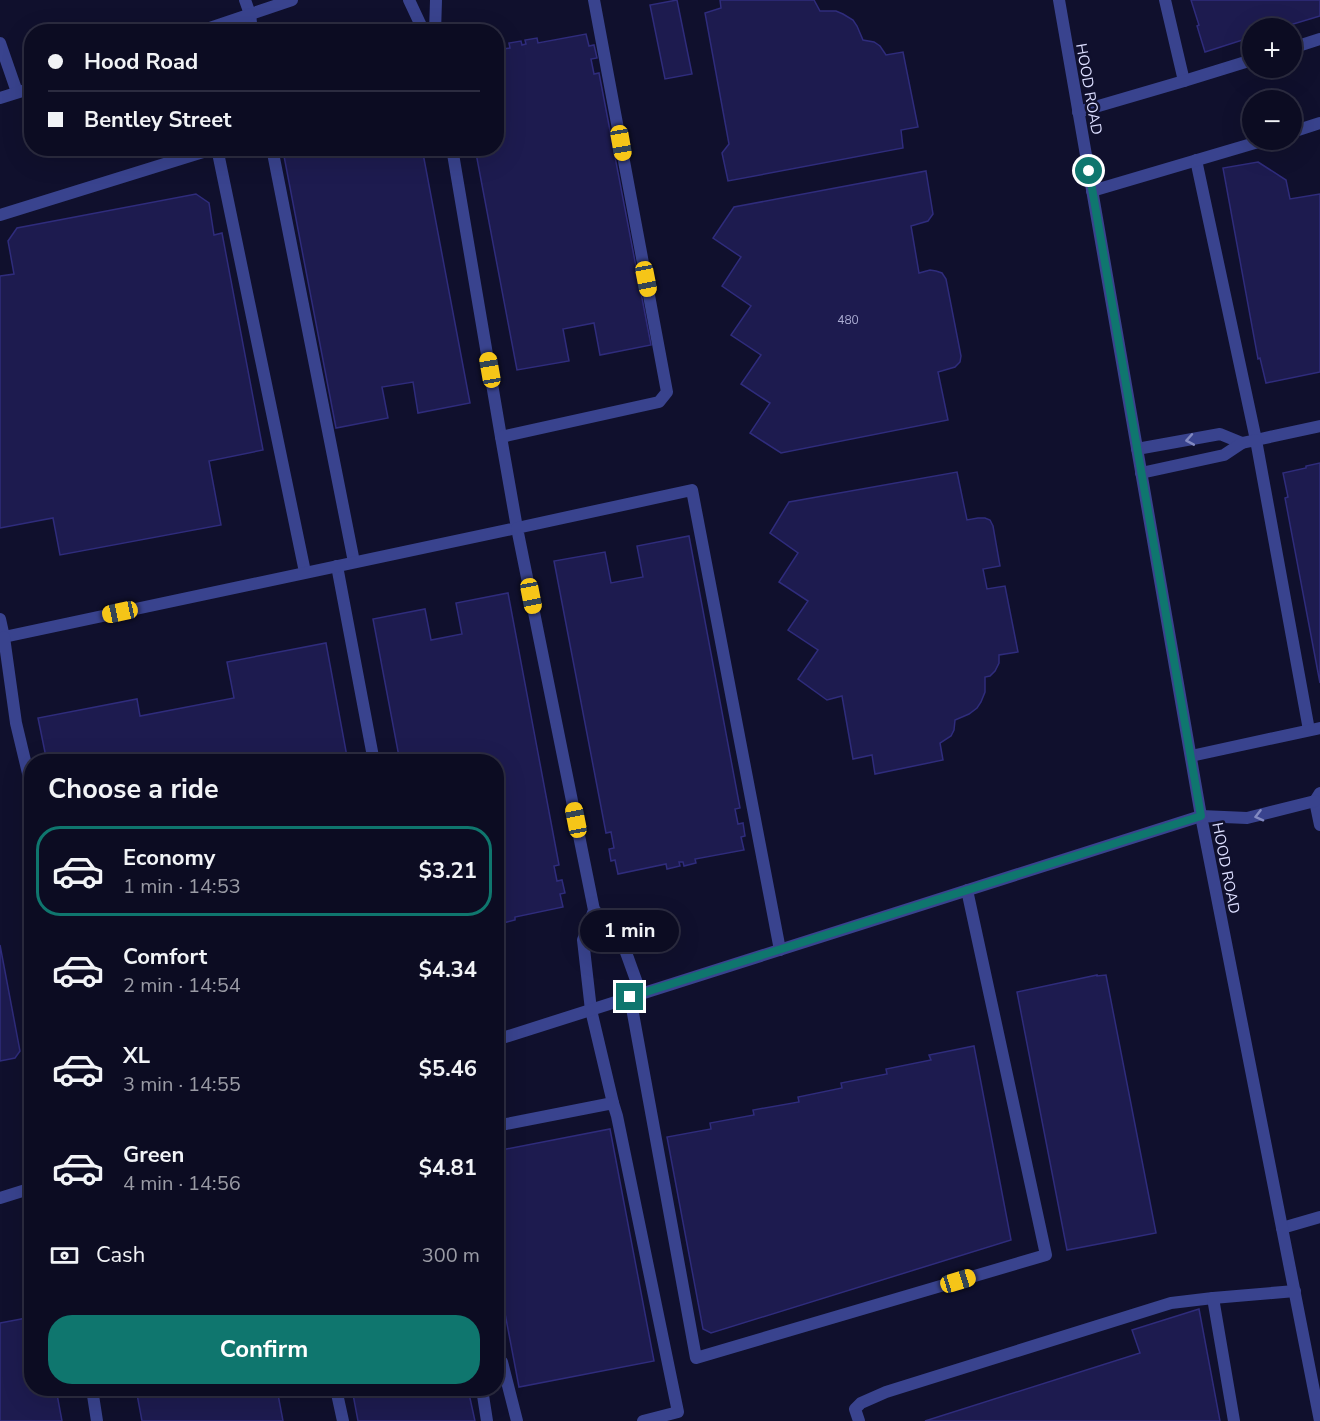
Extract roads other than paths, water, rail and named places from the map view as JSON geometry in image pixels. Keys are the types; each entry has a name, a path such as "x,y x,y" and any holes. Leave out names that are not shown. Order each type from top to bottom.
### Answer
{"street":[{"path":"245,0 251,24"},
{"path":"221,24 292,0"},
{"path":"408,0 420,24"},
{"path":"435,24 436,0"},
{"path":"501,437 659,402 667,392 594,0"},
{"name":"HOOD ROAD","path":"1059,0 1201,816 1320,1421"},
{"path":"1165,0 1184,81"},
{"path":"1302,45 1320,39"},
{"path":"0,43 17,93"},
{"path":"1078,112 1242,63"},
{"path":"0,98 24,91"},
{"path":"1302,129 1320,123"},
{"path":"1092,191 1242,147"},
{"path":"0,215 191,156"},
{"path":"219,156 305,572"},
{"path":"275,156 354,562"},
{"path":"453,156 517,528 594,910 583,940 591,1010 617,1116 678,1412 643,1421"},
{"path":"1191,756 1315,729 1196,160"},
{"path":"1141,473 1224,454 1242,442 1320,426"},
{"path":"1137,449 1220,434 1242,442"},
{"path":"4,637 692,490 780,950"},
{"path":"337,566 372,754"},
{"path":"0,619 16,723 24,756"},
{"path":"504,1037 1201,816 1247,818 1318,797 1320,825"},
{"path":"594,910 620,933 636,996 696,1358 1046,1255 967,890"},
{"path":"504,1124 613,1103"},
{"path":"0,1198 24,1190"},
{"path":"1282,1228 1320,1217"},
{"path":"859,1421 855,1409 861,1403 886,1392 1171,1302 1295,1292"},
{"path":"1213,1298 1234,1421"},
{"path":"504,1370 517,1421"},
{"path":"93,1396 97,1421"},
{"path":"338,1396 343,1421"},
{"path":"483,1396 488,1421"}]}
